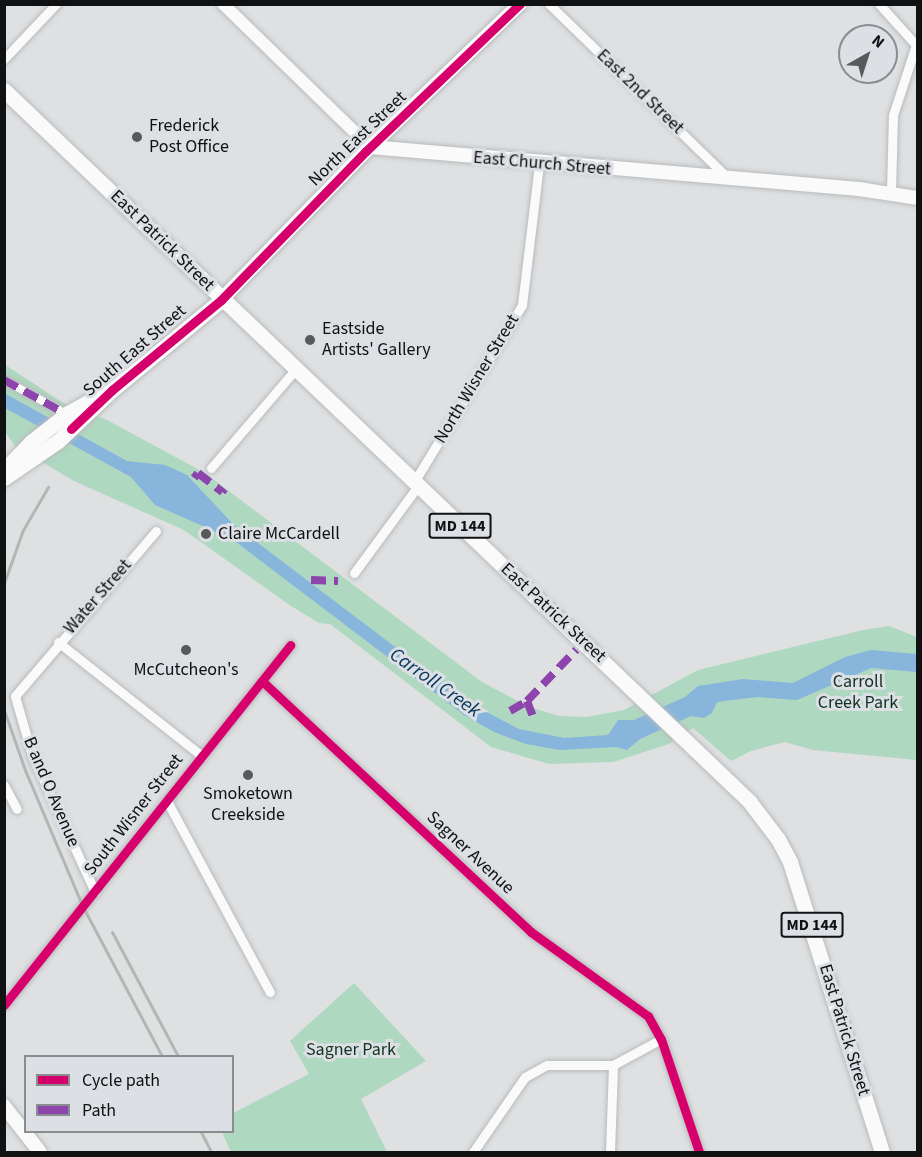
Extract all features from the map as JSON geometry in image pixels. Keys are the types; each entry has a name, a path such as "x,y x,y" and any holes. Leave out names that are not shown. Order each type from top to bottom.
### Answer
{"main road":[{"name":"North East Street","path":"221,300 370,147 520,4"},
{"name":"East Patrick Street","path":"4,90 221,300 749,801 787,855 882,1152"},
{"name":"East Church Street","path":"370,147 539,165 918,198"},
{"name":"South East Street","path":"4,470 44,433 82,403 112,390 221,300"},
{"name":"South East Street","path":"4,478 58,441 63,420"},
{"path":"4,1106 24,1132"},
{"path":"25,1133 40,1152"}],"street":[{"path":"4,59 56,4"},
{"path":"223,4 370,147"},
{"name":"East 2nd Street","path":"549,4 730,180"},
{"path":"879,4 916,45 892,115 891,194"},
{"name":"North Wisner Street","path":"416,484 522,305 539,165"},
{"path":"211,468 295,370"},
{"path":"4,380 63,420"},
{"path":"354,573 416,484"},
{"name":"Water Street","path":"40,663 156,531"},
{"path":"58,642 202,756"},
{"name":"South Wisner Street","path":"4,1005 290,645"},
{"name":"B and O Avenue","path":"40,663 15,696 17,707 32,754 95,892"},
{"name":"Sagner Avenue","path":"262,681 531,932 567,962 637,1006 661,1039 699,1152"},
{"name":"B and O Avenue","path":"4,785 17,809"},
{"path":"167,801 270,992"},
{"path":"473,1152 525,1077 547,1065 613,1065 661,1039"},
{"path":"610,1152 613,1065"}],"green space":[{"name":"Carroll Creek Park","path":"4,364 63,403 107,420 205,473 482,682 529,707 559,716 587,717 624,710 698,670 863,630 889,626 917,637 917,760 813,750 785,742 751,751 731,761 693,728 669,744 613,762 549,764 491,747 330,624 319,623 291,606 184,530 74,481 15,446 5,432"},
{"name":"Sagner Park","path":"354,983 426,1061 361,1099 387,1152 231,1152 222,1133 234,1133 234,1112 309,1074 290,1041"}],"water":[{"name":"Carroll Creek","path":"4,393 127,461 165,465 187,475 233,524 469,703 519,729 564,738 608,735 618,720 634,720 685,697 698,686 743,679 793,683 845,657 871,650 917,654 917,672 871,668 797,700 757,697 717,702 712,713 704,718 691,716 640,739 627,750 616,747 560,750 526,744 494,732 464,715 232,539 155,505 131,477 5,408"}],"railway":[{"path":"4,583 23,530 48,487"},
{"path":"4,710 25,770 83,907 161,1055"},
{"path":"112,932 177,1055"},
{"path":"202,1133 211,1152"}],"marked path":[{"path":"4,380 59,410"},
{"path":"194,478 198,473 222,492 224,489"},
{"path":"311,580 338,581"},
{"path":"510,711 527,701 576,650"},
{"path":"527,701 533,717"}],"cycle path":[{"path":"71,429 112,390 221,300 366,151 520,4"},
{"path":"4,1005 290,645"},
{"path":"262,681 531,932 648,1016 661,1039 699,1152"}],"place":[{"name":"Frederick Post Office","path":"137,137"},
{"name":"Eastside Artists' Gallery","path":"310,340"},
{"name":"Claire McCardell","path":"206,534"},
{"name":"McCutcheon's","path":"186,650"},
{"name":"Smoketown Creekside","path":"248,775"}]}
